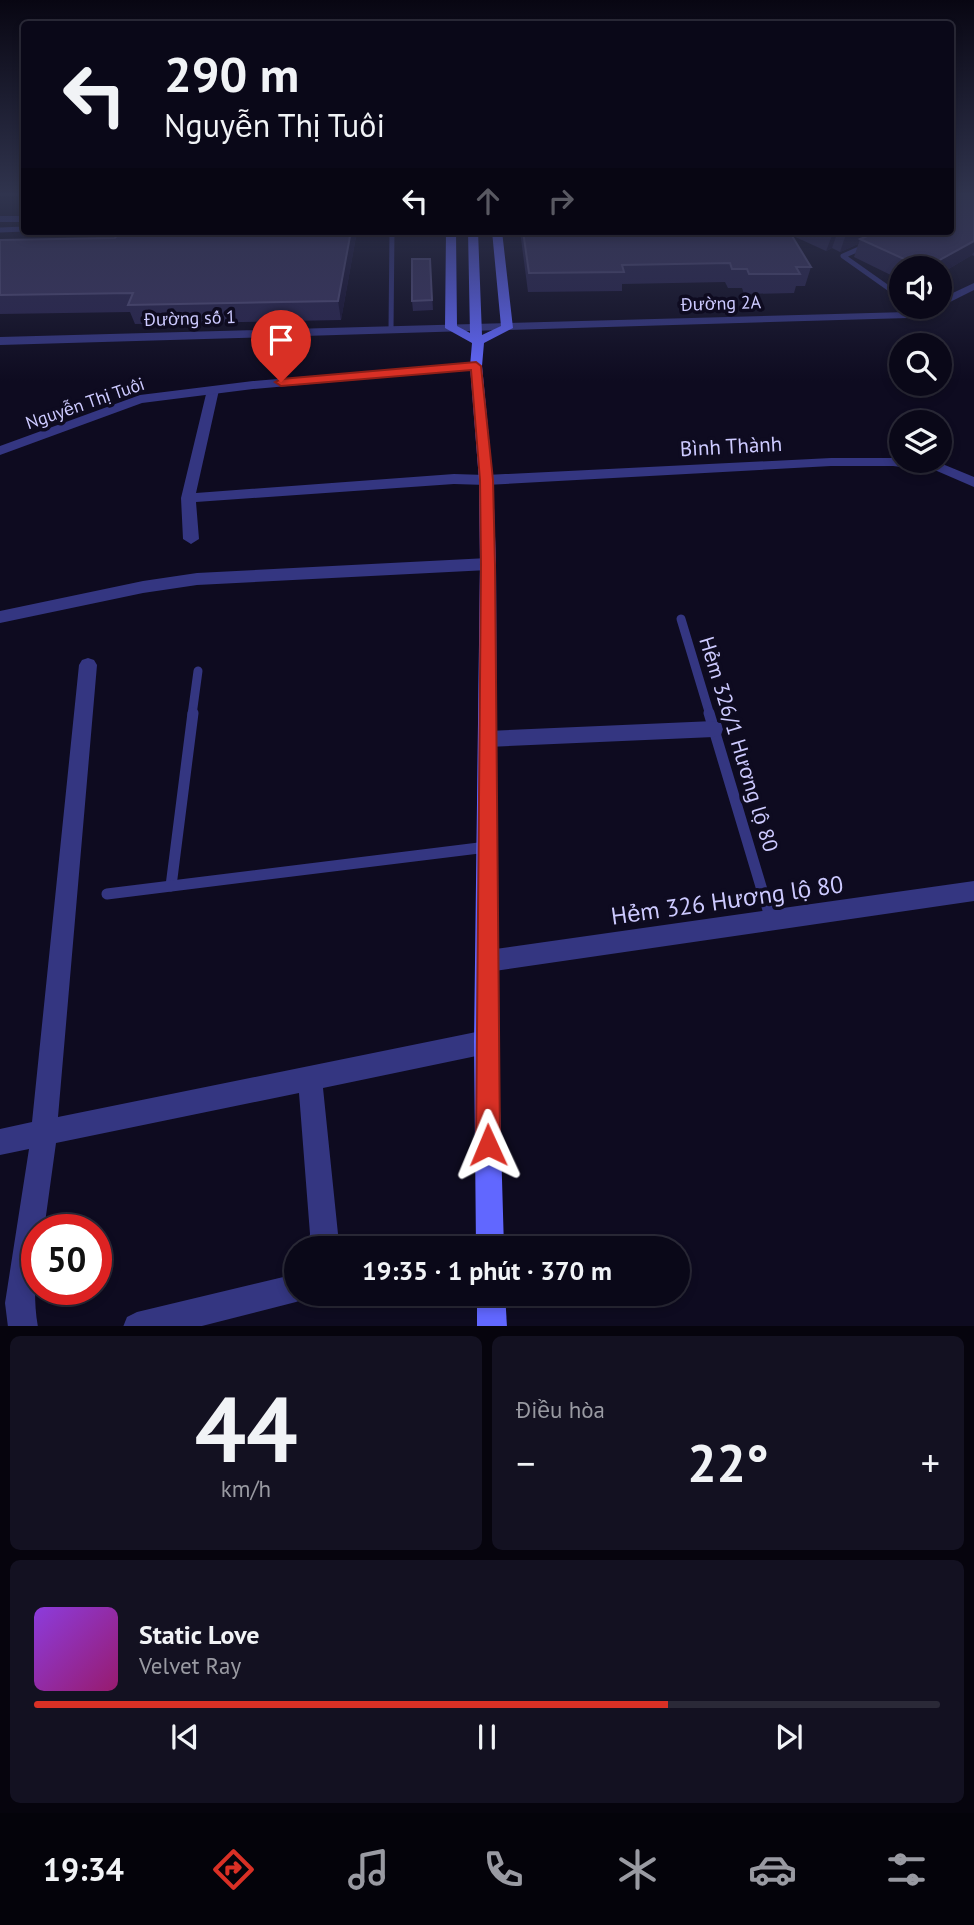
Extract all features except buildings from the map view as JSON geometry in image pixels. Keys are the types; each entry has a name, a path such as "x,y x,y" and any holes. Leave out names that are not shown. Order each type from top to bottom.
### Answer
{"main road":[{"path":"451,257 451,328"},
{"path":"474,257 476,366 486,480 488,564 486,1042 490,1236"},
{"path":"500,257 507,328"},
{"path":"491,1306 492,1326"}],"street":[{"path":"952,297 974,286"},
{"name":"Đường 2A","path":"507,328 889,316"},
{"name":"Đường số 1","path":"0,341 451,328 476,334 507,328"},
{"name":"Nguyễn Thị Tuôi","path":"0,451 140,399 476,366"},
{"path":"191,539 188,498 213,390"},
{"name":"Bình Thành","path":"188,498 454,479 486,480 856,462 893,462 940,467 974,482"},
{"path":"0,617 143,587 197,579 488,564"},
{"path":"23,1326 19,1303 44,1134 88,665"},
{"path":"488,739 714,729"},
{"name":"Hẻm 326 Hương lộ 80","path":"488,961 974,891"},
{"path":"0,1143 486,1042"},
{"path":"310,1079 324,1236"},
{"path":"137,1326 284,1291"}],"lane":[{"path":"391,329 392,257"},
{"path":"844,257 889,289"},
{"name":"Hẻm 326/1 Hương lộ 80","path":"681,618 771,920"},
{"path":"171,886 198,671"},
{"path":"107,894 488,846"}],"route":[{"path":"281,382 476,366 486,480 488,564 488,1145"}]}
